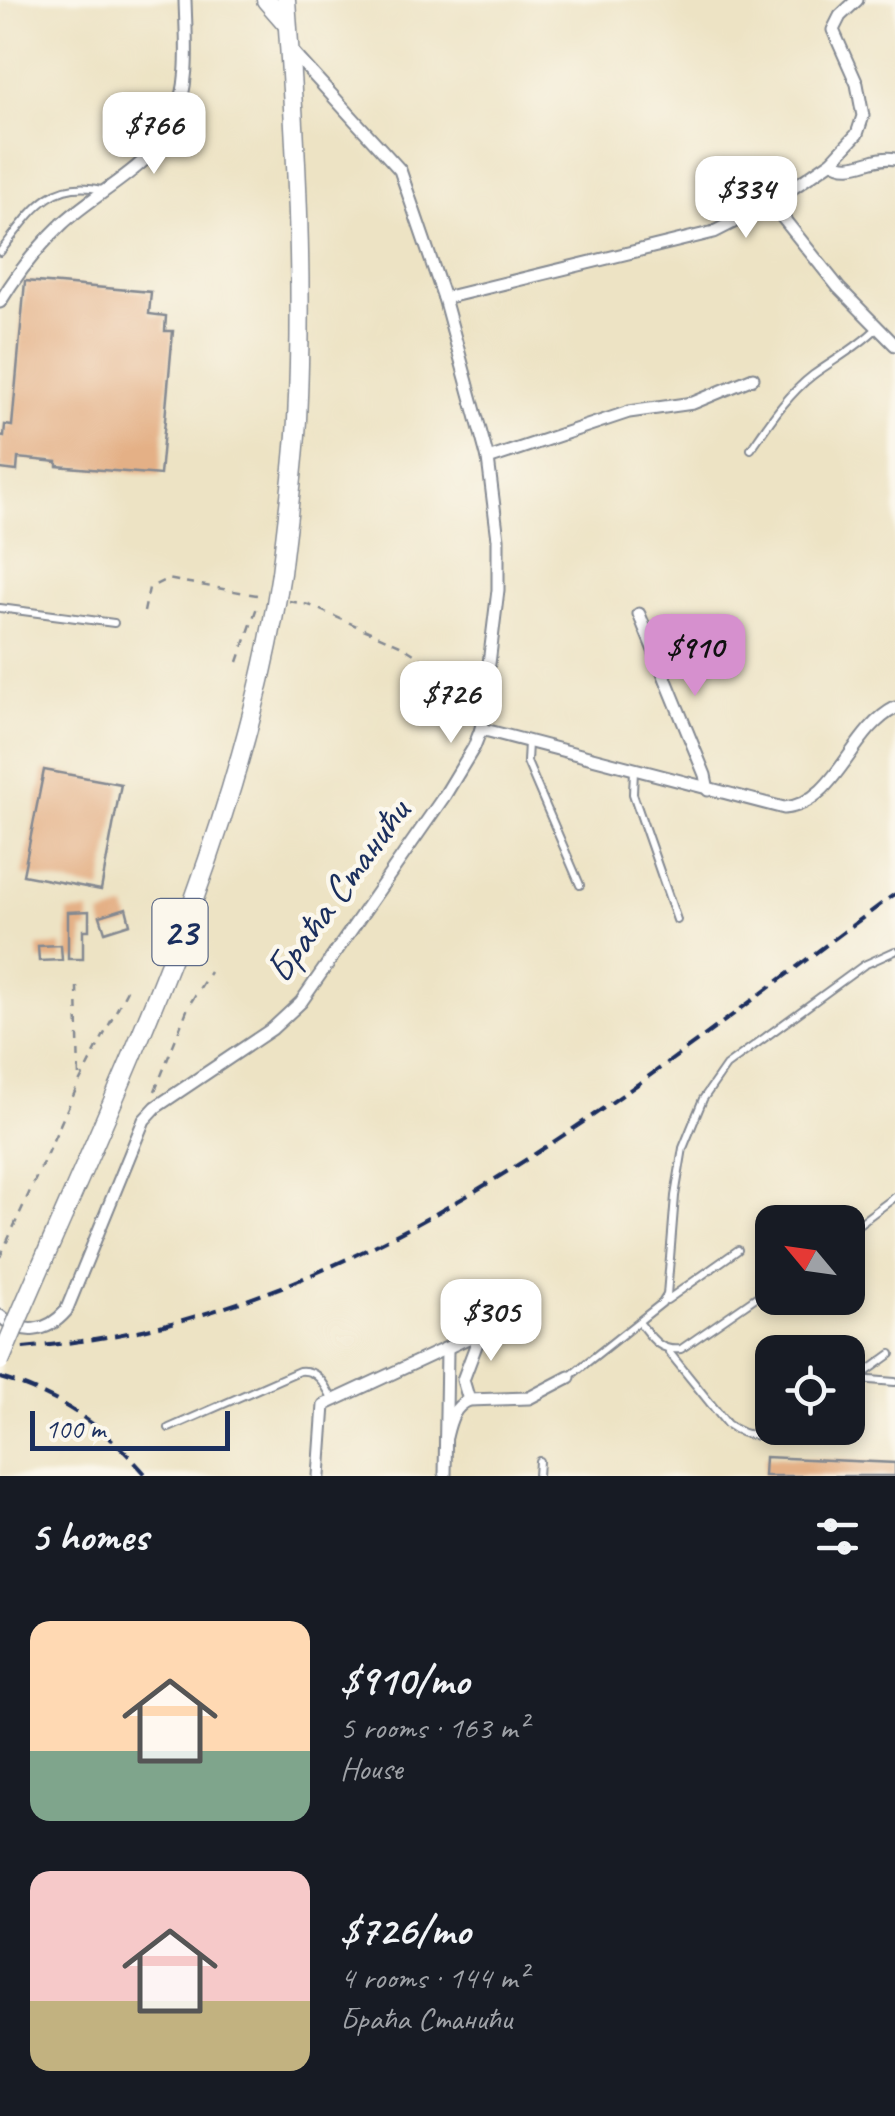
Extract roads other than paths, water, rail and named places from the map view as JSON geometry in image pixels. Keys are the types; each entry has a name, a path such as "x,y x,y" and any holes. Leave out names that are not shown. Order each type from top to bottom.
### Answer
{"main road":[{"path":"266,0 287,24"},
{"name":"23","path":"0,1362 195,895 228,802 252,715 282,573 294,455 300,335 286,0"}],"street":[{"path":"0,302 37,250 63,222 159,144 173,124 185,77 186,0"},
{"path":"444,298 714,232 771,203 832,161 857,134 863,116 858,84 833,30 840,16 857,0"},
{"name":"Браћа Станићи","path":"0,1316 8,1324 44,1330 66,1311 144,1120 156,1107 272,1029 300,1002 445,795 481,729 498,590 498,540 488,459 444,298 400,170 290,49"},
{"path":"832,161 848,168 885,157 895,159"},
{"path":"771,203 839,288 895,345"},
{"path":"488,459 629,412 693,403 753,378"},
{"path":"639,614 708,781 708,790"},
{"path":"481,729 775,808 802,805 830,780 872,724 895,708"},
{"path":"319,1476 328,1403 481,1332 463,1380 469,1400"},
{"path":"446,1350 446,1476"},
{"path":"446,1437 456,1409 469,1400 528,1398 568,1377"}],"lane":[{"path":"0,252 49,196 81,185 104,190"},
{"path":"751,449 810,376 849,354 878,328"},
{"path":"0,608 114,623"},
{"path":"528,742 528,762 580,885"},
{"path":"634,770 632,794 677,920"},
{"path":"662,1304 670,1283 682,1148 703,1099 726,1066 864,965 895,951"},
{"path":"865,1219 895,1197"},
{"path":"568,1377 738,1250"},
{"path":"668,1351 696,1341 755,1298"},
{"path":"638,1322 668,1351 727,1424 755,1436"},
{"path":"865,1373 892,1354"},
{"path":"169,1428 299,1371 313,1372 321,1378 328,1403"},
{"path":"865,1380 895,1382"},
{"path":"538,1476 539,1462"}],"railway":[{"path":"0,1350 90,1340 179,1321 278,1288 374,1246 466,1197 555,1141 895,894"},
{"path":"0,1378 43,1394 81,1416 116,1443 147,1476"}]}
